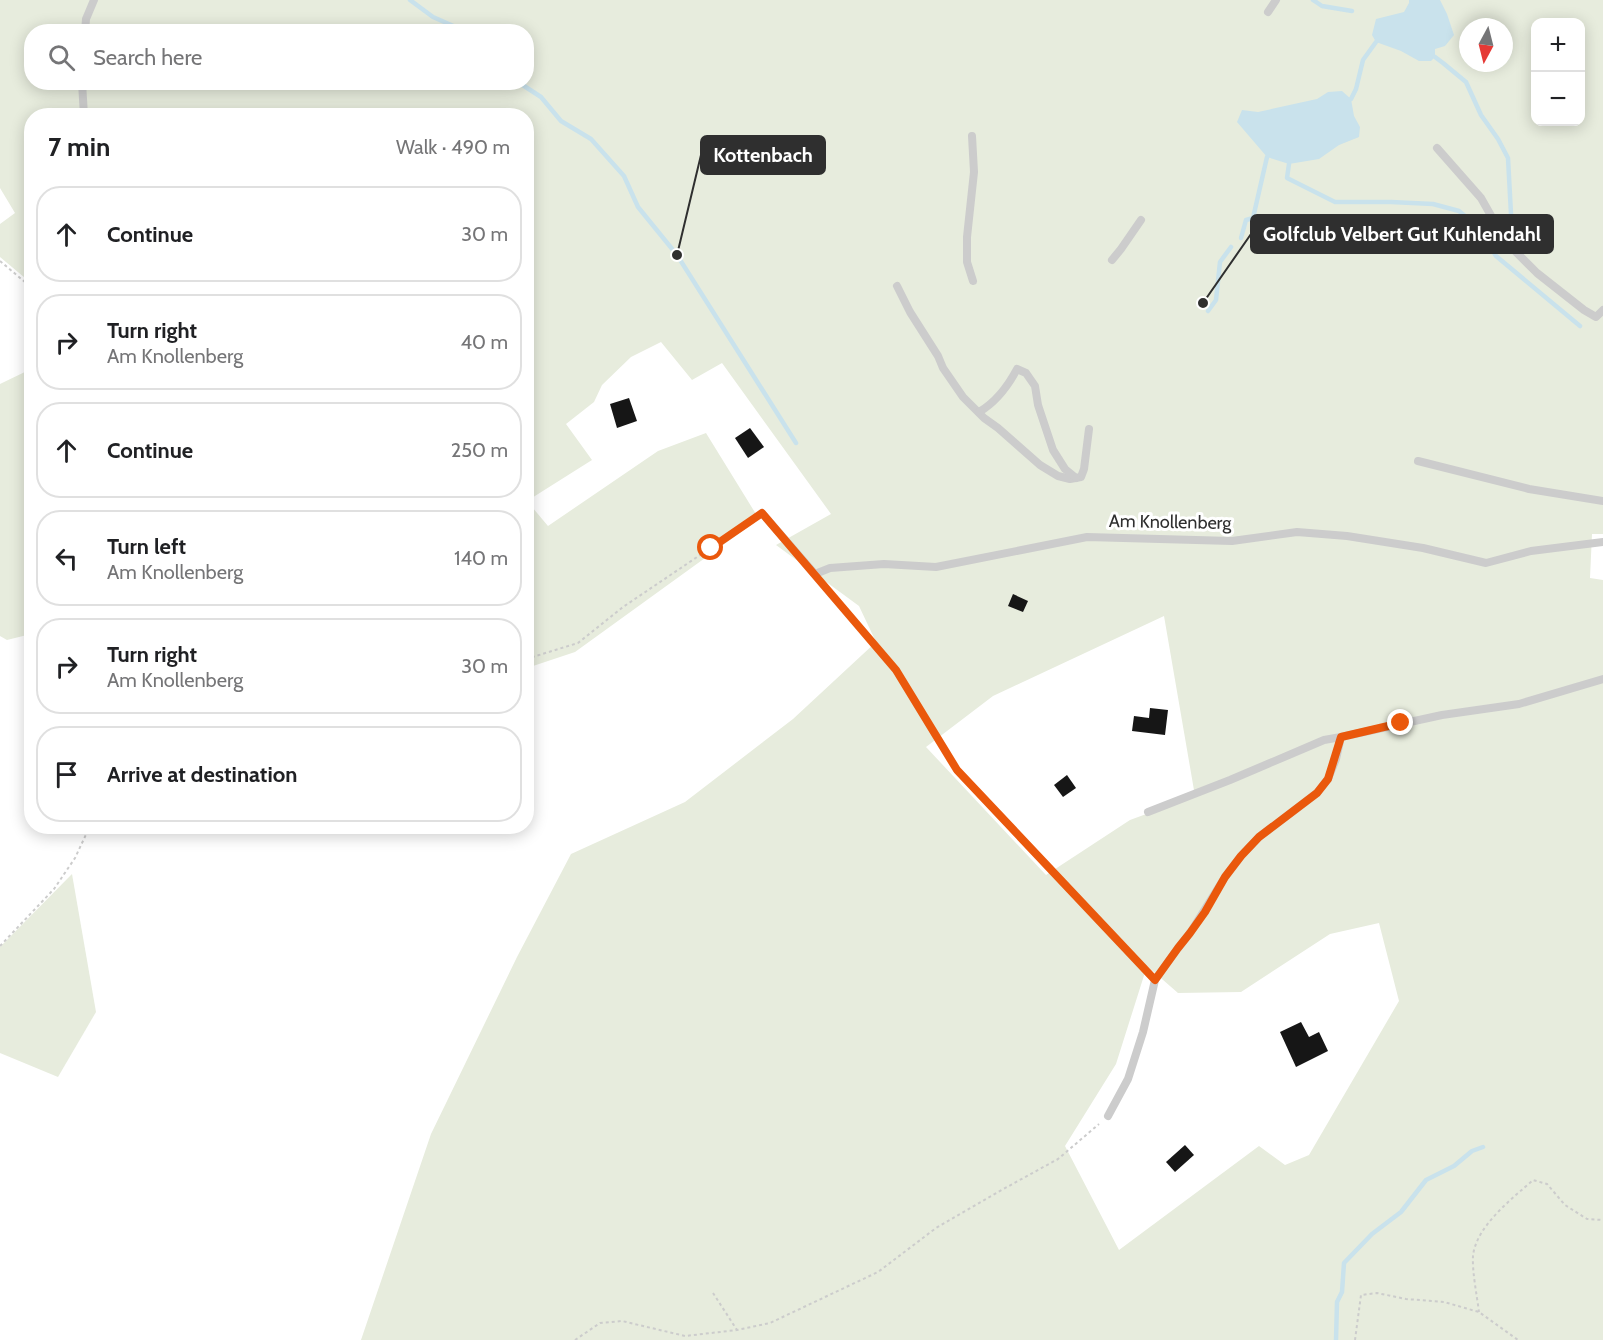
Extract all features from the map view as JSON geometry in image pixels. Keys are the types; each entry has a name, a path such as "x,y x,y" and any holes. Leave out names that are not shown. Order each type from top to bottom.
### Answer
{"lane":[{"path":"86,24 94,0"},
{"path":"1268,12 1276,0"},
{"path":"82,90 84,108"},
{"path":"972,136 974,172 967,237 967,262 973,281"},
{"path":"1437,148 1476,192 1506,242 1525,261 1584,310 1596,317 1603,310"},
{"path":"1112,260 1141,220"},
{"path":"897,286 910,312 963,397 1040,465 1058,476 1070,479 1081,477 1089,429"},
{"path":"979,412 1002,392 1017,369 1026,373 1035,386 1053,450 1065,469 1076,479"},
{"path":"1418,461 1529,489 1603,501"},
{"path":"762,513 815,574"},
{"name":"Am Knollenberg","path":"815,574 830,568 884,564 936,567 1088,537 1232,542 1297,532 1347,536 1423,548 1486,563 1532,551 1603,542"},
{"path":"1148,812 1324,740 1442,715 1491,710 1519,704 1603,679"},
{"path":"1108,1116 1128,1079 1143,1032 1155,980 1195,926 1225,877 1241,856 1259,837 1317,793 1328,779 1341,737"}],"path":[{"path":"0,261 24,281"},
{"path":"534,657 578,643 623,608 762,513"},
{"path":"815,574 896,670 957,770 1155,980"},
{"path":"0,946 54,889 75,858 86,834"},
{"path":"575,1340 600,1323 622,1321 685,1336 737,1330 770,1323 878,1272 936,1228 998,1191 1058,1160 1108,1116"},
{"path":"1479,1312 1473,1256 1476,1243 1484,1227 1533,1180 1547,1184 1565,1204 1587,1219 1603,1220"},
{"path":"713,1293 737,1330"},
{"path":"1355,1340 1361,1294 1377,1293 1406,1299 1444,1302 1479,1312 1518,1340"}],"shaded area":[{"path":"0,0 1603,0 1603,534 1592,534 1590,578 1603,580 1603,1340 361,1340 431,1134 517,957 571,854 685,802 793,719 876,642 859,606 776,545 831,514 722,363 692,380 661,342 631,357 602,385 594,402 566,424 592,460 534,497 534,108 24,108 24,277 0,257 0,224 15,213 0,188","holes":["1164,616 1195,796 1130,820 1046,875 926,747 993,696","1379,923 1399,1001 1309,1155 1285,1165 1259,1146 1119,1250 1065,1146 1116,1064 1147,966 1178,993 1241,992 1330,934"]},
{"path":"24,372 24,636 7,640 0,636 0,384"},
{"path":"706,433 759,519 575,652 534,666 534,509 548,526 658,451"},
{"path":"72,874 96,1012 58,1077 0,1053 0,947"}],"water":[{"path":"1409,0 1440,0 1447,14 1454,35 1445,46 1435,49 1435,57 1431,61 1419,61 1401,51 1376,42 1372,35 1376,19 1404,12"},
{"path":"1342,91 1351,99 1354,116 1360,127 1359,137 1339,145 1319,159 1289,164 1267,157 1237,122 1242,110 1258,112 1317,99 1328,92"}],"building":[{"path":"629,398 637,421 617,428 610,404"},
{"path":"750,428 764,447 748,458 735,438"},
{"path":"1013,594 1028,601 1023,612 1008,606"},
{"path":"1150,708 1168,710 1165,735 1132,731 1134,716 1149,718"},
{"path":"1067,775 1076,788 1063,797 1054,785"},
{"path":"1301,1022 1309,1037 1319,1032 1328,1051 1296,1067 1280,1032"},
{"path":"1185,1145 1194,1155 1175,1172 1166,1162"}],"waterway":[{"path":"410,0 433,17 449,24"},
{"path":"1313,0 1322,6 1352,11"},
{"path":"1351,99 1356,89 1363,60 1376,42"},
{"path":"1435,57 1466,82 1481,115 1508,158 1511,214"},
{"path":"530,90 541,97 561,121 591,139 624,176 638,207 677,255 796,443"},
{"path":"1241,238 1246,220 1253,218 1267,157"},
{"path":"1289,164 1287,178 1335,202 1433,204 1459,211 1478,227 1496,256 1580,326"},
{"path":"1208,311 1216,300 1220,262 1231,247"},
{"path":"1336,1340 1337,1302 1342,1292 1344,1263 1372,1234 1401,1212 1426,1180 1454,1166 1472,1151 1483,1147"}],"place":[{"name":"Kottenbach","path":"677,255"},
{"name":"Golfclub Velbert Gut Kuhlendahl","path":"1203,303"}],"route":[{"path":"711,548 762,513 896,670 957,770 1155,980 1205,912 1225,877 1241,856 1259,837 1317,793 1328,779 1341,737 1401,723"}]}
